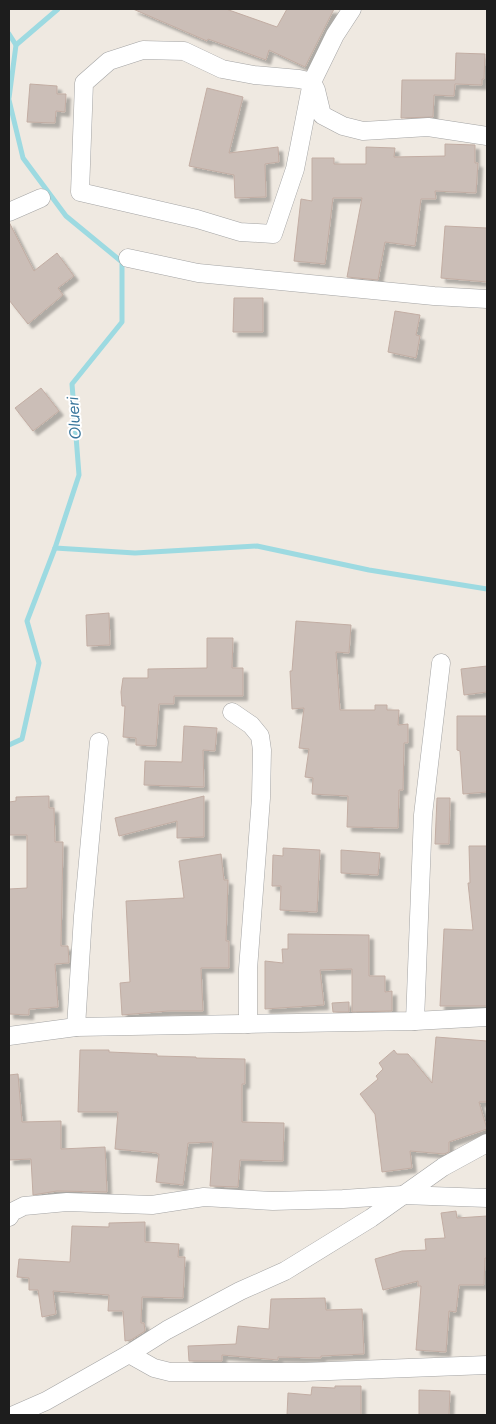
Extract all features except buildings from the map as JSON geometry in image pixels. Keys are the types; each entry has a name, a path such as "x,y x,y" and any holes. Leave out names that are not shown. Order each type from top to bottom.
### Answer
{"street":[{"path":"312,82 222,69 184,51 143,50 109,61 84,83 80,192 197,219 240,232 273,234 295,168 312,82 335,35 352,9"},
{"path":"312,82 322,114 343,126 363,131 428,127 487,136"},
{"path":"9,212 41,198"},
{"path":"128,258 198,273 434,296 487,299"},
{"path":"415,1021 423,815 442,663"},
{"path":"232,712 251,725 260,736 262,750 262,798 248,969 248,1024"},
{"path":"76,1027 83,916 99,742"},
{"path":"9,1036 76,1027 415,1021 487,1017"},
{"path":"9,1402 12,1415 46,1401 167,1330 240,1292 286,1271 371,1218 444,1167 487,1143"},
{"path":"9,1218 12,1212 24,1206 67,1202 152,1205 204,1197 273,1200 343,1199 403,1195 487,1198"},
{"path":"129,1354 154,1368 177,1372 304,1372 487,1364"}],"waterway":[{"name":"Olueri","path":"9,98 16,45 58,9"},
{"path":"9,34 16,45"},
{"name":"Olueri","path":"9,100 23,158 66,216 122,262 122,322 72,384 79,475 55,548 27,621 39,663 22,739 9,745"},
{"path":"55,548 135,553 257,546 369,570 487,589"}]}
